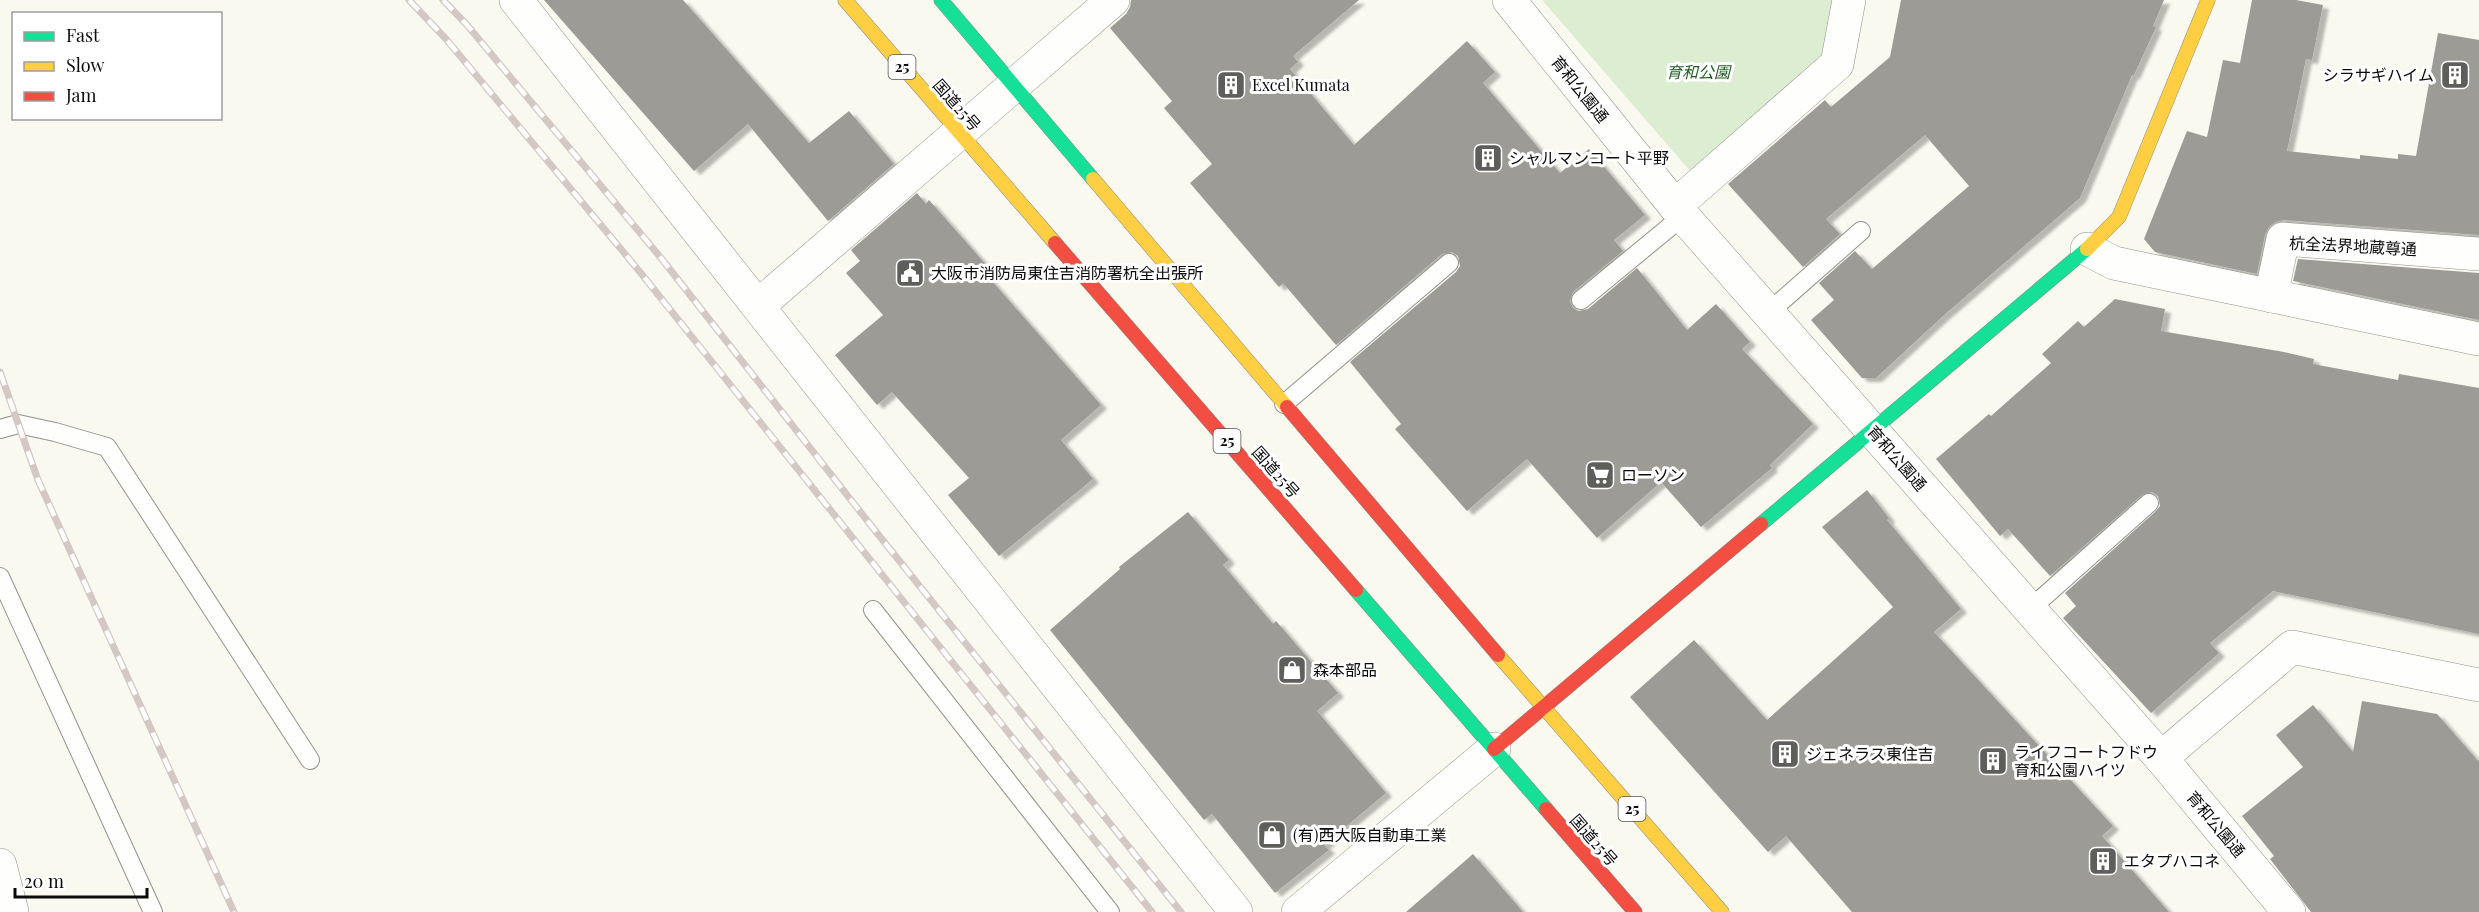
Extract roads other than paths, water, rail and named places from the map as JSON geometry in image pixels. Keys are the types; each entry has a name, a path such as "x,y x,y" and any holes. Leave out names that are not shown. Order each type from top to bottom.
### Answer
{"main road":[{"name":"国道25号","path":"845,0 1635,912"},
{"name":"25","path":"941,0 1542,706 1722,912"},
{"path":"1494,749 1542,706 2087,249 2118,217 2208,0"}],"street":[{"path":"516,0 1236,912"},
{"path":"758,306 1113,0"},
{"name":"育和公園通","path":"1509,0 1679,211 2161,758 2289,912"},
{"path":"1679,211 1837,64 1849,0"},
{"name":"杭全法界地蔵尊通","path":"2271,296 2283,239 2479,254"},
{"path":"2087,249 2114,263 2479,339"},
{"path":"2161,758 2292,647 2479,686"},
{"path":"1298,912 1494,749"},
{"path":"0,865 12,912"}],"lane":[{"path":"1581,300 1679,211"},
{"path":"1769,312 1861,231"},
{"path":"1284,404 1449,263"},
{"path":"0,429 18,424 107,447 310,760"},
{"path":"2030,609 2149,503"},
{"path":"0,577 153,912"},
{"path":"873,610 1110,912"}],"railway":[{"path":"409,0 446,39 640,272 1152,912"},
{"path":"443,0 467,25 661,258 873,528 1181,912"},
{"path":"0,372 38,480 234,912"}],"place":[{"name":"シラサギハイム","path":"2455,75"},
{"name":"Excel Kumata","path":"1231,85"},
{"name":"シャルマンコート平野","path":"1488,158"},
{"name":"大阪市消防局東住吉消防署杭全出張所","path":"910,273"},
{"name":"ローソン","path":"1600,475"},
{"name":"森本部品","path":"1292,670"},
{"name":"ジェネラス東住吉","path":"1785,754"},
{"name":"ライフコートフドウ 育和公園ハイツ","path":"1993,761"},
{"name":"(有)西大阪自動車工業","path":"1272,835"},
{"name":"エタプハコネ","path":"2103,861"}],"park label":[{"name":"育和公園","path":"1698,72"}]}
